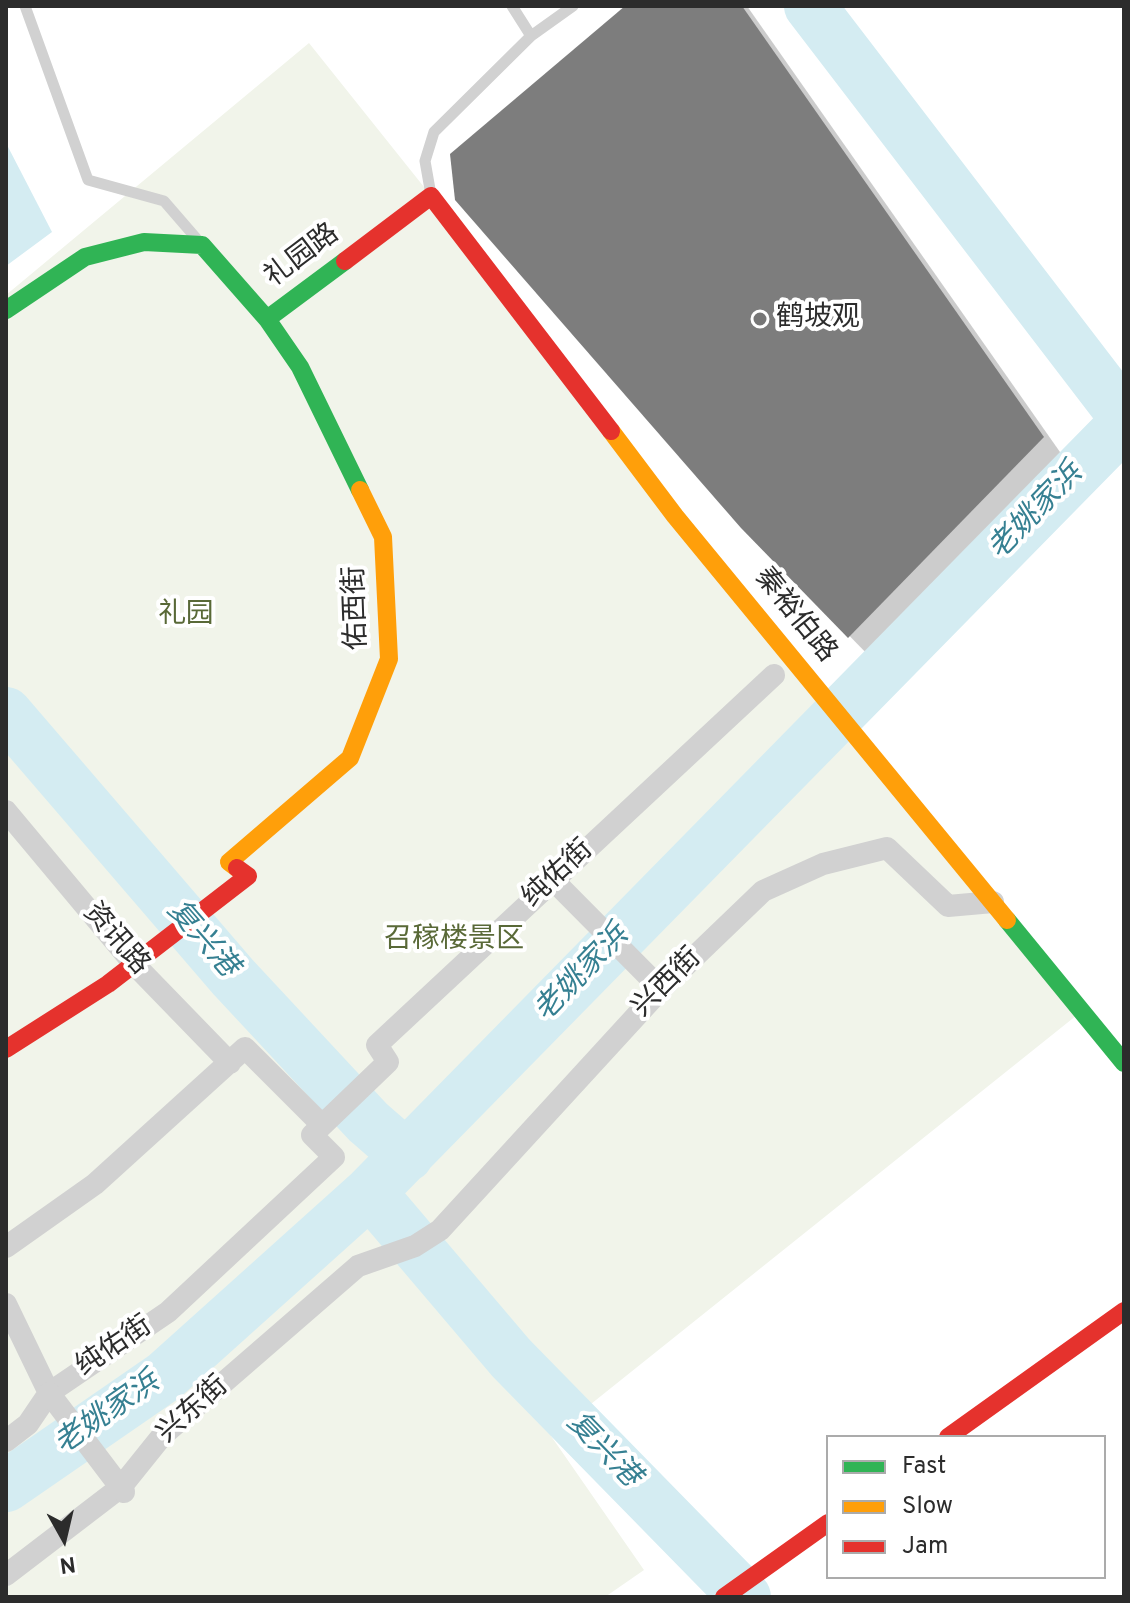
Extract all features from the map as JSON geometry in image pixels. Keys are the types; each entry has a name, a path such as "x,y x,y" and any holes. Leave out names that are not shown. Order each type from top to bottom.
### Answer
{"street":[{"name":"礼园路","path":"202,245 267,319 431,196"},
{"name":"秦裕伯路","path":"431,196 675,516 1124,1063"},
{"path":"6,310 85,257 144,242 202,245"},
{"name":"佑西街","path":"133,963 248,876 229,862 350,758 389,659 383,537 300,367 267,319"},
{"name":"纯佑街","path":"6,1441 28,1424 49,1393 168,1312 334,1157 312,1135 388,1062 377,1045 774,675"},
{"name":"资讯路","path":"6,811 133,963 230,1063"},
{"name":"兴西街","path":"388,1257 415,1246 440,1230 661,989 763,891 823,864 887,848 948,906 993,902"},
{"path":"553,880 661,989"},
{"path":"6,1049 108,984 133,963"},
{"path":"6,1247 95,1184 245,1048 322,1125"},
{"name":"兴东街","path":"6,1575 123,1489 162,1436 358,1266 388,1257"},
{"path":"6,1304 49,1393 123,1489"},
{"path":"951,1435 1124,1311"},
{"path":"724,1597 826,1524"}],"lane":[{"path":"25,6 88,180 164,201 202,245"},
{"path":"512,6 531,36"},
{"path":"431,196 425,161 434,132 531,36 573,6"}],"green space":[{"name":"召稼楼景区","path":"309,43 1082,1011 551,1436 644,1570 605,1597 6,1597 6,295"}],"water":[{"path":"6,143 52,232 6,266"}],"building":[{"name":"鹤坡观","path":"625,6 742,6 1044,437 848,638 741,528 455,200 450,154"}],"waterway":[{"path":"810,6 1124,416"},
{"name":"老姚家浜","path":"6,1486 164,1377 370,1192 1124,424"},
{"name":"复兴港","path":"6,713 233,977 368,1122 407,1156"},
{"name":"复兴港","path":"370,1192 511,1358 745,1597"}],"traffic: fast":[{"path":"6,310 85,257 144,242 202,245 267,319 345,261"},
{"path":"267,319 300,367 360,490"},
{"path":"1007,920 1124,1063"}],"traffic: slow":[{"path":"611,431 675,516 1007,920"},
{"path":"237,868 229,862 350,758 389,659 383,537 360,490"}],"traffic: jam":[{"path":"345,261 431,196 611,431"},
{"path":"6,1049 108,984 248,876 237,868"},
{"path":"951,1435 1124,1311"},
{"path":"724,1597 826,1524"}],"place":[{"name":"鹤坡观","path":"760,319"}],"park label":[{"name":"礼园","path":"186,616"}]}
